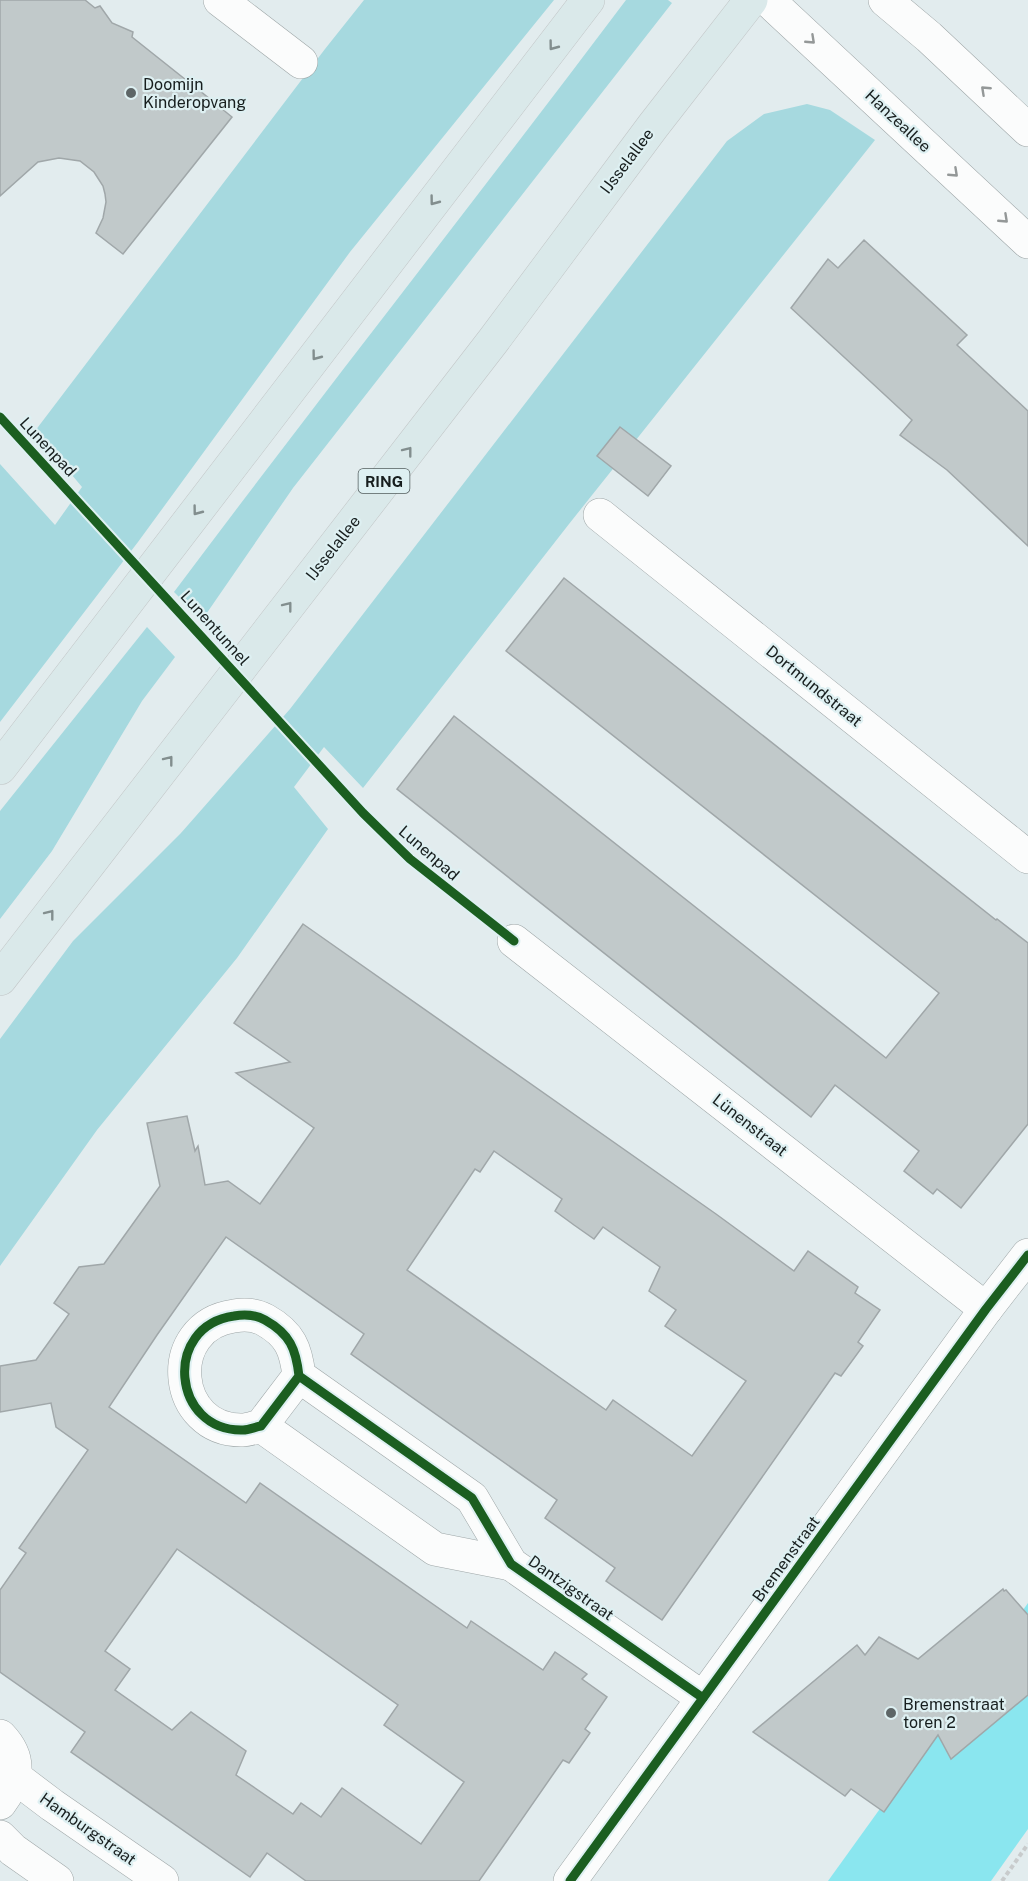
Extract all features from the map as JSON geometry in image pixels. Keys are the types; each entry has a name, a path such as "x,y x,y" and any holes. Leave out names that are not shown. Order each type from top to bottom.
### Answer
{"main road":[{"path":"0,768 588,0"},
{"name":"IJsselallee","path":"0,979 493,341 653,126 751,0"}],"street":[{"path":"220,0 301,62"},
{"name":"Hanzeallee","path":"768,0 1028,242"},
{"path":"885,0 1028,130"},
{"name":"Dortmundstraat","path":"600,515 1028,857"},
{"name":"Lünenstraat","path":"514,941 986,1309"},
{"name":"Bremenstraat","path":"570,1881 986,1309 1028,1256"},
{"path":"243,1314 261,1318 278,1327 290,1341 297,1358 299,1376 261,1426 243,1430 225,1428 208,1419 195,1407 187,1390 184,1372 187,1354 196,1338 209,1325 226,1317 243,1314"},
{"name":"Dantzigstraat","path":"299,1376 472,1498 511,1564"},
{"name":"Dantzigstraat","path":"261,1426 435,1548 511,1564 703,1698"},
{"name":"Hamburgstraat","path":"0,1736 8,1744 14,1762 8,1790 52,1805 162,1881"},
{"path":"0,1837 12,1850 57,1881"}],"path":[{"path":"1002,1881 1028,1844"}],"shaded area":[{"path":"364,0 554,0 350,252 138,542 0,722 0,464 55,525 82,487 35,431"},
{"path":"626,0 668,0 672,3 293,488 202,620 174,592"},
{"path":"807,104 830,110 875,140 569,524 363,788 324,747 294,787 328,829 237,958 97,1130 0,1266 0,1039 73,941 181,833 290,709 727,141 764,114"},
{"path":"147,627 175,657 142,701 52,851 0,919 0,811"},
{"path":"1028,1603 1028,1829 991,1881 828,1881"}],"building":[{"path":"0,0 85,0 95,8 100,6 112,23 133,32 132,37 191,84 194,89 200,91 232,117 123,254 96,233 103,218 105,194 94,172 80,161 59,158 38,162 0,196"},
{"path":"864,240 967,335 957,345 1028,411 1028,546 947,470 900,435 912,420 791,308 828,259 838,268"},
{"path":"620,427 671,466 648,496 597,456"},
{"path":"564,578 1028,943 1028,1124 961,1208 937,1189 933,1194 904,1171 919,1151 835,1085 811,1117 397,789 454,716 886,1058 939,993 506,651"},
{"path":"303,924 794,1271 808,1251 858,1287 855,1293 880,1310 858,1342 863,1346 841,1376 835,1373 662,1620 606,1581 615,1568 545,1518 557,1500 351,1354 364,1334 226,1237 157,1335 109,1407 246,1503 260,1483 467,1628 471,1621 543,1670 555,1652 587,1674 582,1679 607,1697 585,1729 590,1733 569,1763 563,1760 479,1881 306,1881 267,1853 250,1877 71,1752 85,1732 0,1672 0,1590 26,1553 19,1548 88,1450 56,1427 51,1403 0,1412 0,1366 36,1360 69,1314 54,1303 79,1267 104,1264 160,1186 147,1123 187,1116 195,1151 198,1146 205,1185 228,1181 260,1204 314,1128 236,1073 290,1062 234,1023","holes":["494,1151 562,1199 555,1211 594,1239 603,1227 660,1267 649,1291 676,1310 665,1326 746,1381 692,1456 613,1400 606,1410 407,1270 475,1169 480,1172","177,1549 398,1705 384,1725 464,1782 421,1844 342,1788 321,1817 301,1803 293,1814 236,1775 246,1751 191,1712 172,1730 115,1690 130,1669 105,1651"]},
{"name":"Bremenstraat toren 2","path":"1003,1589 1028,1615 1028,1695 951,1759 938,1735 884,1812 851,1789 845,1796 753,1732 857,1645 865,1655 879,1637 918,1659"}],"cycle path":[{"name":"Lunenpad","path":"0,417 363,813 410,859 514,941"},
{"path":"570,1881 986,1309 1028,1255"},
{"path":"299,1376 261,1426 248,1430 219,1426 202,1414 190,1397 185,1378 186,1357 195,1338 211,1324 242,1315 254,1316 274,1325 286,1337 294,1350 299,1376 472,1498 511,1564 703,1698"}],"place":[{"name":"Doomijn Kinderopvang","path":"131,93"},
{"name":"Bremenstraat toren 2","path":"891,1713"}]}
